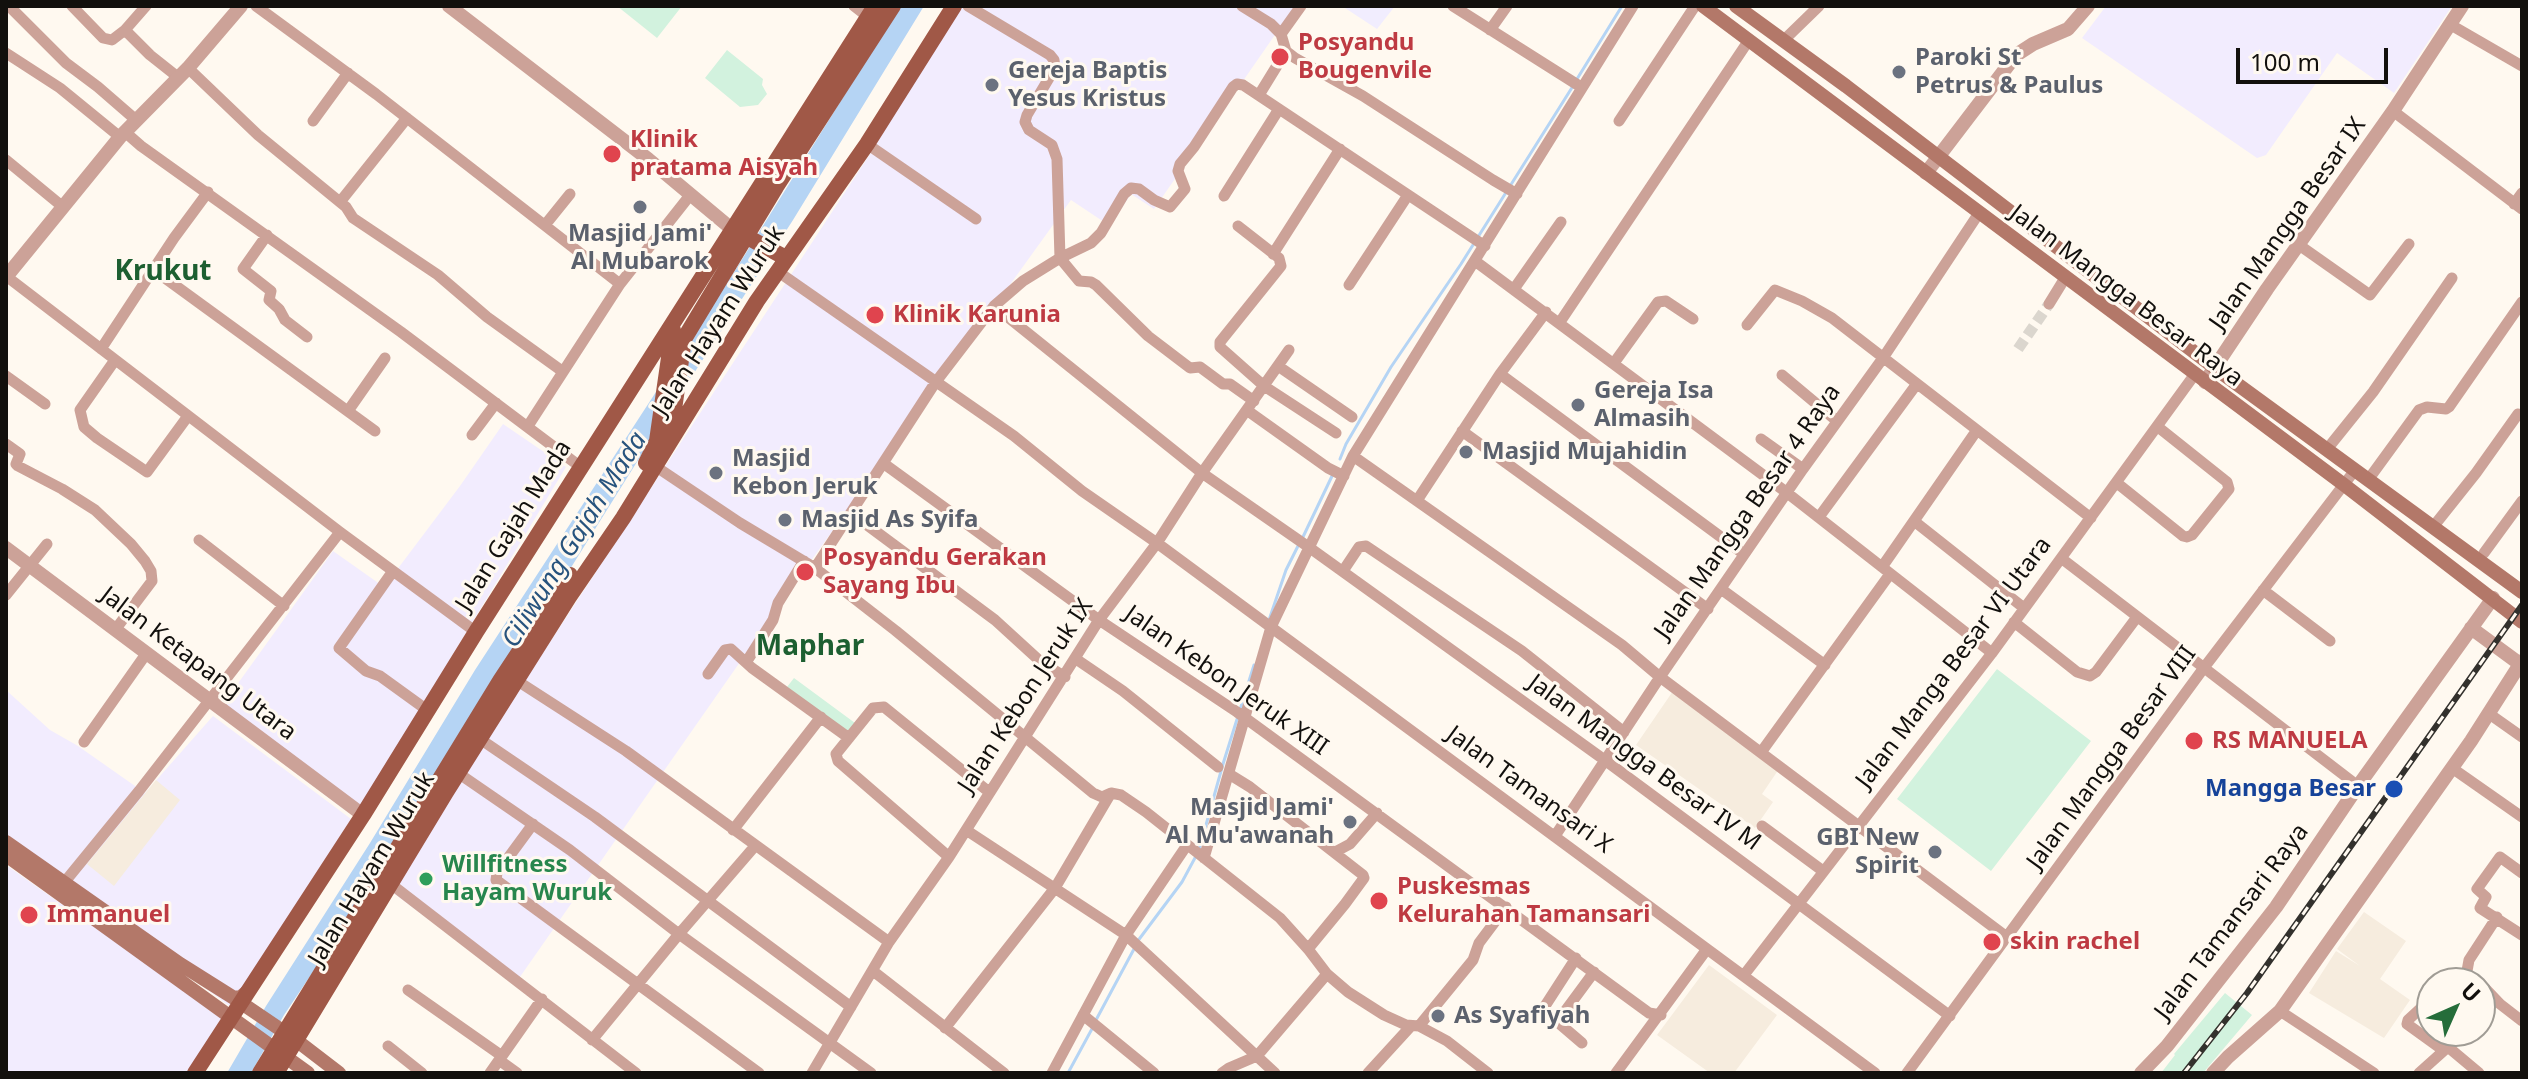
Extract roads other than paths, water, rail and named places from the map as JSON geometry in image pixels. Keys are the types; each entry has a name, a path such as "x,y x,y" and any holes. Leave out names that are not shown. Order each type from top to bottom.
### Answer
{"main road":[{"name":"Jalan Gajah Mada","path":"195,1073 240,997 363,815 555,507 677,319 740,236 893,6"},
{"name":"Jalan Hayam Wuruk","path":"287,1034 391,884 516,680 613,532 654,460 779,260 867,144 954,6"},
{"name":"Jalan Mangga Besar Raya","path":"1703,6 2343,484 2522,622"},
{"name":"Jalan Mangga Besar Raya","path":"1736,6 1938,156 1996,195 2215,368 2297,422 2368,480 2521,588"},
{"name":"Jalan Gajah Mada","path":"613,532 668,441 675,414 683,345 740,236 872,12"},
{"path":"1783,65 1789,45"},
{"path":"555,507 554,493 706,256 740,236 779,260"},
{"path":"654,460 677,319"},
{"name":"Jalan Hayam Wuruk","path":"260,1073 287,1034 500,681 654,460"},
{"path":"6,842 175,969 230,1018 308,1073"},
{"path":"6,855 175,969 240,997 258,1015 339,1073"},
{"name":"Jalan Hayam Wuruk","path":"276,1073 277,1050"}],"street":[{"path":"9,6 66,63 136,120"},
{"path":"72,6 106,40 115,39 146,6"},
{"path":"241,6 184,73 122,134 6,276 340,532 476,632"},
{"path":"256,6 407,118 620,284"},
{"path":"449,6 691,194 740,236"},
{"path":"854,6 872,12"},
{"path":"968,6 1054,60 1055,68 1025,122 1029,130 1052,145 1057,159 1060,258 1079,281 1096,285 1148,336 1190,368 1200,367 1223,384 1230,384 1251,406 1337,472"},
{"path":"1242,6 1281,34 1286,51 1516,193"},
{"path":"1281,34 1301,6"},
{"path":"1453,6 1578,86"},
{"path":"1490,30 1507,6"},
{"path":"1203,858 1229,774 1267,625 1308,546 1337,472 1353,456 1475,261 1482,244 1516,193 1578,86 1633,6"},
{"path":"1619,121 1695,6"},
{"path":"1789,45 1819,6"},
{"path":"1926,173 2016,55 2068,29 2088,6"},
{"name":"Jalan Mangga Besar IX","path":"2407,92 2408,77 2454,6"},
{"name":"Jalan Mangga Besar IX","path":"2200,378 2215,368 2267,289 2407,92 2462,6"},
{"path":"2451,25 2522,66"},
{"path":"125,30 150,55 184,73 340,202 360,223 438,275 487,317 562,371"},
{"path":"1560,322 1749,40"},
{"path":"1259,95 1286,51"},
{"path":"6,53 208,192 574,462"},
{"path":"313,121 348,73"},
{"path":"747,661 773,620 778,603 851,513 935,383 994,306 1023,281 1091,243 1131,188 1139,189 1167,207 1181,196 1185,189 1178,171 1180,164 1237,84 1259,95 1482,244"},
{"path":"1224,196 1279,109"},
{"path":"2393,111 2518,206 2522,193"},
{"path":"340,202 407,118"},
{"path":"867,144 976,219"},
{"path":"1273,254 1340,149"},
{"path":"6,160 63,207"},
{"path":"101,349 208,192"},
{"path":"545,225 570,194"},
{"path":"528,426 620,284 691,194"},
{"path":"1349,285 1408,195"},
{"name":"Jalan Mangga Besar 4 Raya","path":"1555,836 1660,677 1786,492 1883,358 1979,213"},
{"path":"1514,289 1561,222"},
{"path":"1238,226 1281,263 1280,269 1220,344 1222,351 1264,386 1336,433"},
{"path":"267,235 243,269 271,291 269,300 285,320 307,337"},
{"path":"2299,245 2370,295 2409,244"},
{"name":"Jalan Tamansari X","path":"779,260 935,383 1014,436 1082,491 1157,543 1875,1073"},
{"path":"1475,261 1819,517 1992,653"},
{"path":"154,270 375,431"},
{"path":"2049,304 2065,278"},
{"path":"2332,443 2373,392 2452,278"},
{"path":"1747,325 1769,294 1777,290 1802,301 1832,318 1975,434 2091,518"},
{"path":"1614,363 1658,302 1666,301 1693,319"},
{"path":"2368,480 2419,410 2449,407 2522,302"},
{"name":"Jalan Mangga Besar IV M","path":"994,306 1202,473 1606,761 1950,1016"},
{"path":"1418,499 1500,374 1546,312"},
{"name":"Jalan Kebon Jeruk IX","path":"812,1073 889,942 949,857 1099,620 1157,543 1289,350"},
{"path":"348,411 385,358"},
{"path":"115,360 80,410 84,427 97,438 147,472 188,416"},
{"path":"1278,366 1352,417"},
{"path":"1500,374 1744,554"},
{"path":"1782,375 1837,421"},
{"path":"6,376 45,404"},
{"name":"Jalan Manga Besar VI Utara","path":"1744,975 1992,653 2158,427 2200,378"},
{"path":"1819,517 1916,385"},
{"path":"472,435 496,403"},
{"path":"2433,527 2518,414"},
{"path":"2117,483 2187,537 2192,535 2229,489 2227,482 2158,427"},
{"path":"1462,431 1708,609"},
{"path":"1762,751 1825,665 1886,571 1914,521 1975,434"},
{"path":"1761,439 1803,469"},
{"path":"6,444 20,454 18,466 95,510 131,544 151,571 153,578 150,584 115,630"},
{"path":"1353,456 1622,645 1660,677 2008,938"},
{"path":"654,460 740,523 810,565 1093,793 1102,797 1111,793 1121,795 1146,812 1280,918 1327,974 1360,1000 1384,1015 1447,1041 1488,1073"},
{"name":"Jalan Kebon Jeruk XIII","path":"883,463 1099,620 1243,716 1649,1013 1661,1015"},
{"name":"Jalan Mangga Besar VIII","path":"1907,1073 2203,669 2355,470"},
{"path":"2484,553 2522,501"},
{"path":"851,513 995,620 1041,662 1065,677"},
{"path":"1914,521 2024,608"},
{"path":"63,884 340,532"},
{"path":"199,540 284,606"},
{"path":"6,595 47,544"},
{"path":"1343,571 1359,547 1366,546 1522,651 1624,732"},
{"name":"Jalan Ketapang Utara","path":"6,548 363,815"},
{"path":"2061,558 2358,786"},
{"path":"393,571 339,648 366,671 380,676 427,710"},
{"path":"1721,589 1825,665"},
{"path":"2263,590 2330,641"},
{"name":"Jalan Tamansari Raya","path":"2141,1073 2167,1046 2276,907 2358,786 2493,598"},
{"path":"2014,622 2086,676 2096,672 2137,617"},
{"path":"2213,1073 2280,1011 2452,768 2521,662 2471,628"},
{"path":"708,674 725,650 731,649 752,668 849,738"},
{"path":"84,742 146,654"},
{"path":"1076,659 1123,691 1218,767"},
{"path":"516,680 626,751 889,942"},
{"path":"949,857 835,759 836,754 873,708 884,707 989,792"},
{"path":"2488,713 2522,737"},
{"path":"733,830 821,717"},
{"path":"480,739 595,817 851,1007"},
{"path":"2452,768 2522,817"},
{"path":"458,773 533,824 871,1073"},
{"path":"1229,774 1363,875 1364,878 1308,949"},
{"path":"945,1028 1055,888 1111,793"},
{"path":"1335,852 1350,844 1377,813"},
{"path":"533,824 497,873 496,880 759,1073"},
{"path":"1762,826 1823,871"},
{"path":"966,830 1130,939 1275,1073"},
{"path":"592,1040 755,846"},
{"path":"1052,1073 1090,1020 1130,939 1189,847"},
{"path":"2522,873 2500,857 2477,887 2486,897 2480,908 2522,935"},
{"path":"391,884 636,1073"},
{"path":"1368,1073 1415,1026 1473,960 1479,943 1506,907"},
{"path":"2468,967 2469,960 2497,917"},
{"path":"1616,1073 1707,949"},
{"path":"1576,958 1545,1010 1582,1043"},
{"path":"873,971 1004,1073"},
{"path":"1554,1019 1563,1014 1594,972"},
{"path":"1222,1073 1257,1056 1327,974"},
{"path":"408,990 517,1073"},
{"path":"490,1073 542,999"},
{"path":"2496,1000 2522,1021"},
{"path":"2280,1011 2374,1073"},
{"path":"2416,1013 2407,1024 2416,1030"},
{"path":"1090,1020 1154,1073"},
{"path":"388,1046 422,1073"},
{"path":"2442,1047 2479,1073"},
{"path":"2419,1073 2447,1050"}],"water":[{"name":"Ciliwung Gajah Mada","path":"900,6 924,6 793,220 645,449 394,851 284,1015 251,1073 227,1073 475,670 736,269"}],"waterway":[{"path":"1577,79 1622,6"},
{"path":"1340,459 1391,367 1461,264 1573,86"},
{"path":"1302,539 1333,474"},
{"path":"1269,620 1286,570 1298,546"},
{"path":"1199,850 1254,665"},
{"path":"1137,942 1182,882 1196,856"},
{"path":"1096,1020 1134,949"},
{"path":"1068,1073 1093,1027"}],"tunnel":[{"path":"2018,349 2049,304"}],"railway":[{"path":"2184,1073 2247,993 2522,605"}],"place":[{"name":"Posyandu Bougenvile","path":"1280,57"},
{"name":"Paroki St Petrus & Paulus","path":"1899,72"},
{"name":"Gereja Baptis Yesus Kristus","path":"992,85"},
{"name":"Klinik pratama Aisyah","path":"612,154"},
{"name":"Masjid Jami' Al Mubarok","path":"640,207"},
{"name":"Klinik Karunia","path":"875,315"},
{"name":"Gereja Isa Almasih","path":"1578,405"},
{"name":"Masjid Mujahidin","path":"1466,452"},
{"name":"Masjid Kebon Jeruk","path":"716,473"},
{"name":"Masjid As Syifa","path":"785,520"},
{"name":"Posyandu Gerakan Sayang Ibu","path":"805,572"},
{"name":"RS MANUELA","path":"2194,741"},
{"name":"Mangga Besar","path":"2394,789"},
{"name":"Masjid Jami' Al Mu'awanah","path":"1350,822"},
{"name":"GBI New Spirit","path":"1935,852"},
{"name":"Willfitness Hayam Wuruk","path":"426,879"},
{"name":"Puskesmas Kelurahan Tamansari","path":"1379,901"},
{"name":"Immanuel","path":"29,915"},
{"name":"skin rachel","path":"1992,942"},
{"name":"As Syafiyah","path":"1438,1016"}],"district":[{"name":"Krukut","path":"163,272"},
{"name":"Maphar","path":"810,647"}]}
